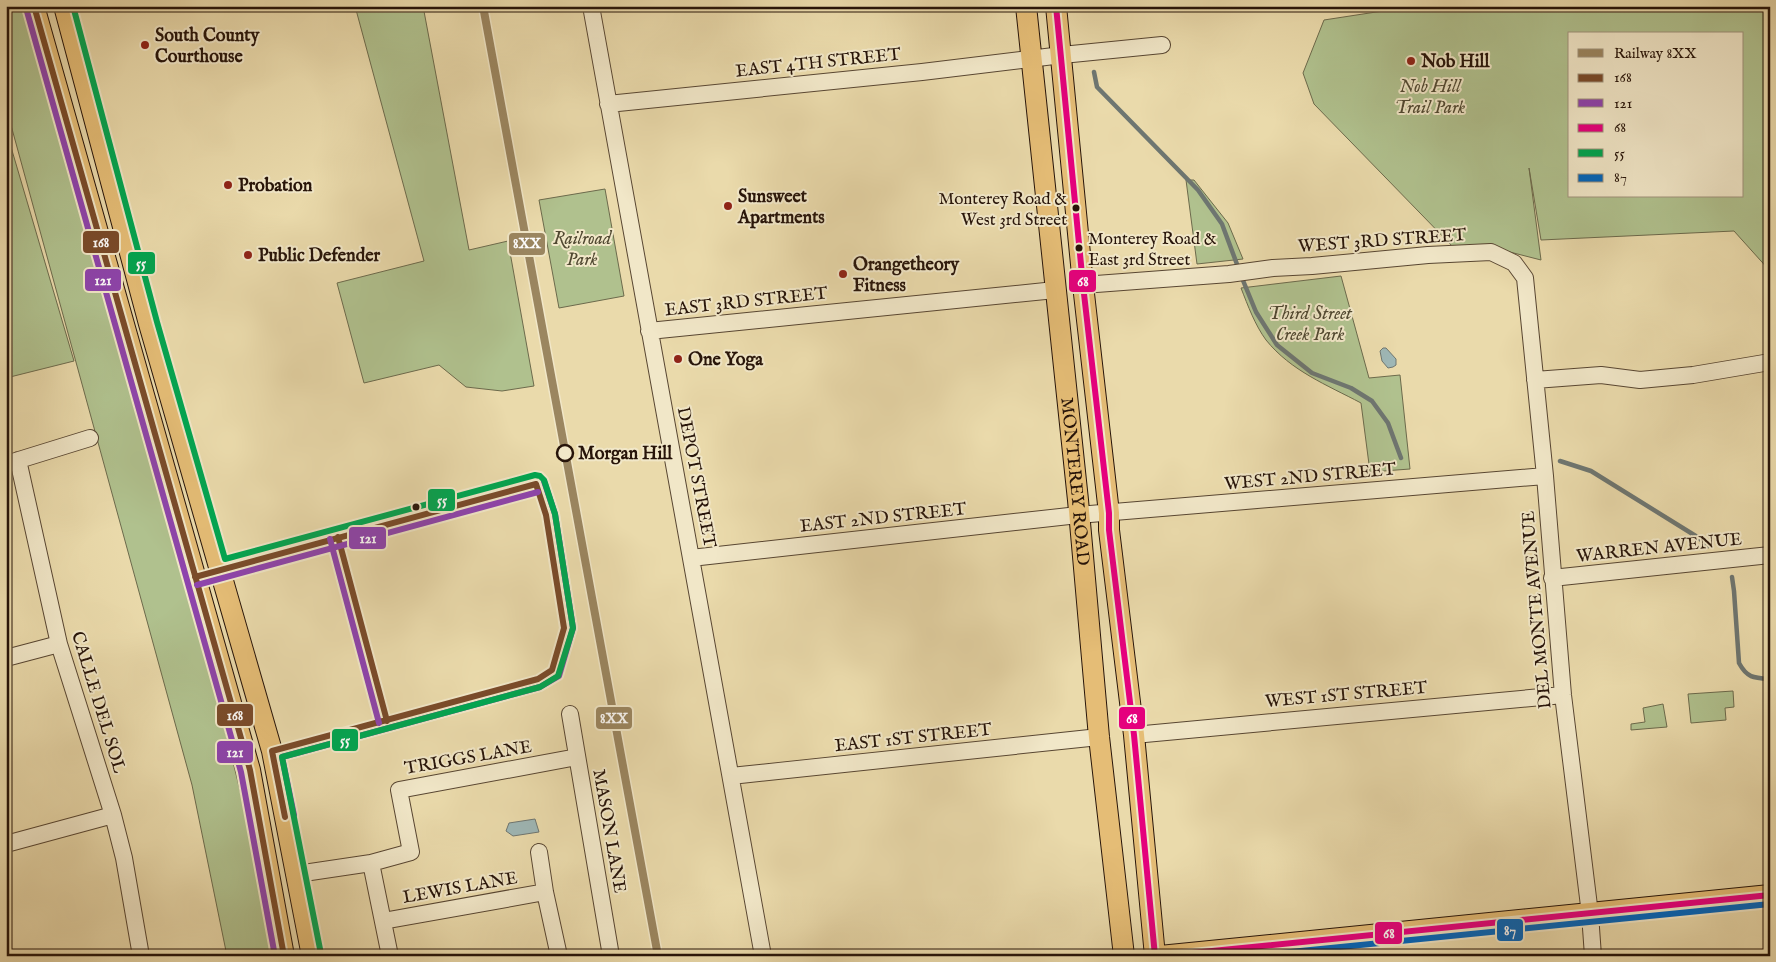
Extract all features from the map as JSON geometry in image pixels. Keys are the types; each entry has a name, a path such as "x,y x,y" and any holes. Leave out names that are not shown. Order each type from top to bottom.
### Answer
{"main road":[{"path":"34,6 250,770 284,956"},
{"path":"64,6 149,324 272,751 312,956"},
{"name":"MONTEREY ROAD","path":"1026,6 1099,737 1124,956"},
{"name":"MONTEREY ROAD","path":"1056,6 1109,513 1115,588 1134,735 1155,956"},
{"path":"1160,956 1770,895"}],"street":[{"name":"DEPOT STREET","path":"590,6 763,956"},
{"name":"EAST 4TH STREET","path":"608,104 1031,59 1062,54 1162,46"},
{"name":"WEST 3RD STREET","path":"1084,285 1229,274 1250,270 1491,252 1514,263"},
{"name":"DEL MONTE AVENUE","path":"1514,263 1525,278 1545,476 1563,695 1590,914 1593,956"},
{"name":"EAST 3RD STREET","path":"649,331 1055,290"},
{"path":"1535,380 1601,375 1640,380 1693,375 1770,362"},
{"path":"12,462 90,438"},
{"name":"CALLE DEL SOL","path":"12,462 59,644 113,815 124,858 141,956"},
{"name":"WEST 2ND STREET","path":"1078,515 1545,476"},
{"name":"EAST 2ND STREET","path":"691,558 1078,515"},
{"name":"WARREN AVENUE","path":"1552,578 1770,555"},
{"path":"6,658 59,644"},
{"name":"WEST 1ST STREET","path":"1134,735 1563,695"},
{"name":"MASON LANE","path":"570,714 611,956"},
{"name":"EAST 1ST STREET","path":"731,776 1099,737"},
{"name":"TRIGGS LANE","path":"371,863 411,852 399,790 577,757"},
{"path":"6,844 113,815"},
{"path":"539,852 545,892 559,956"},
{"path":"296,874 371,863 390,956"},
{"name":"LEWIS LANE","path":"383,921 545,892"}],"green space":[{"path":"6,6 24,6 117,335 221,714 253,842 274,956 227,956 192,785 6,107"},
{"path":"355,6 423,6 469,250 508,241 534,386 502,391 466,387 439,365 364,383 337,283 424,261"},
{"name":"Nob Hill Trail Park","path":"1415,6 1770,6 1770,271 1734,231 1541,240 1529,168 1541,260 1502,250 1455,249 1314,104 1303,73 1324,20"},
{"path":"6,130 74,361 6,378"},
{"name":"Third Street Creek Park","path":"1186,180 1194,180 1228,223 1243,259 1197,264"},
{"name":"Railroad Park","path":"605,189 624,296 559,308 539,200"},
{"name":"Third Street Creek Park","path":"1341,276 1369,378 1400,375 1410,469 1370,472 1361,403 1298,369 1276,351 1258,328 1241,288"},
{"path":"1733,691 1734,707 1725,708 1726,720 1691,723 1688,694"},
{"path":"1663,704 1667,727 1631,730 1631,724 1645,722 1643,708"}],"water":[{"path":"1386,348 1396,359 1396,365 1393,367 1388,368 1382,361 1380,351"},
{"path":"535,819 539,832 513,836 506,831 509,823"}],"waterway":[{"path":"1094,72 1097,87 1198,190 1222,224 1238,267"},
{"path":"1242,278 1256,312 1277,345 1312,373 1351,388 1372,401 1388,423 1401,458"},
{"path":"1560,461 1591,471 1699,538 1708,546"},
{"path":"1732,577 1739,663 1745,672 1751,676 1770,679"}],"rail line":[{"name":"8XX","path":"483,6 658,956"}],"transit line":[{"name":"168","path":"34,6 250,770 284,956"},
{"name":"55","path":"73,6 157,322 225,559 535,475 540,476 544,480 555,514 573,628 558,676 540,687 282,757 321,954"},
{"name":"68","path":"1056,6 1083,285 1109,513 1109,530 1134,735 1155,956"},
{"name":"121","path":"26,8 241,772 275,956"},
{"name":"121","path":"294,815 282,757 540,687 559,676 573,628 555,514 544,481"},
{"name":"168","path":"195,577 536,484"},
{"name":"168","path":"285,817 272,751 538,679 552,670 564,628 546,515 536,484"},
{"name":"121","path":"197,585 538,492"},
{"name":"168","path":"338,537 387,721"},
{"name":"121","path":"330,539 379,723"},
{"name":"68","path":"1162,956 1770,895"},
{"name":"87","path":"1250,956 1770,904"}],"place":[{"name":"South County Courthouse","path":"145,45"},
{"name":"Nob Hill","path":"1411,61"},
{"name":"Probation","path":"228,185"},
{"name":"Sunsweet Apartments","path":"728,206"},
{"name":"Monterey Road & West 3rd Street","path":"1076,208"},
{"name":"Monterey Road & East 3rd Street","path":"1079,248"},
{"name":"Public Defender","path":"248,255"},
{"name":"Orangetheory Fitness","path":"843,274"},
{"name":"One Yoga","path":"678,359"},
{"name":"Morgan Hill","path":"565,453"}]}
